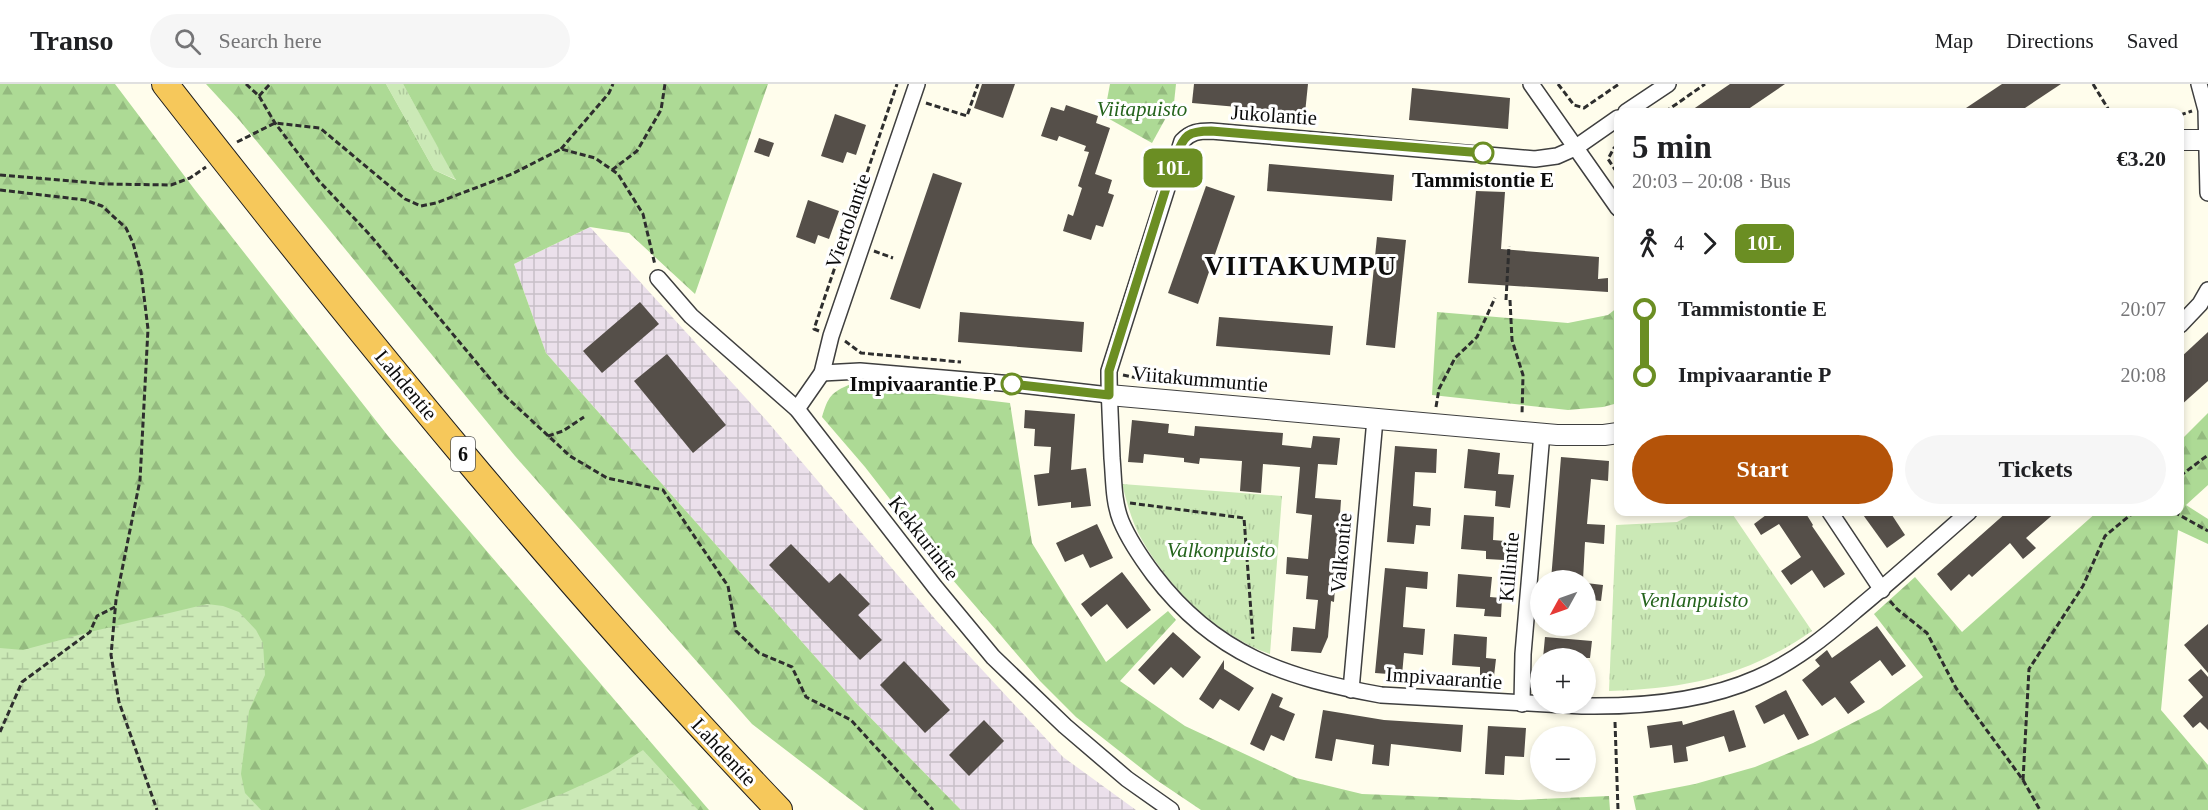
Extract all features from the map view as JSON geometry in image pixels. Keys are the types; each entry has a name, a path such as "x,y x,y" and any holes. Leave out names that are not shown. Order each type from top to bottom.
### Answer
{"highway":[{"name":"Lahdentie","path":"165,84 375,349 492,489 624,642 779,810"}],"street":[{"name":"Viertolantie","path":"822,373 831,336 917,84"},
{"path":"1531,84 1614,202"},
{"path":"1632,108 1668,84"},
{"path":"2199,84 2206,110 2208,193"},
{"name":"Jukolantie","path":"1109,395 1109,371 1176,156 1182,141 1190,134 1211,131 1535,159 1557,156 1575,148 1614,121"},
{"path":"2184,140 2207,140"},
{"name":"Kekkurintie","path":"658,278 691,316 797,409 934,587 993,657 1092,749 1127,779 1171,810"},
{"path":"2184,321 2200,304 2208,290"},
{"name":"Viitakummuntie","path":"822,373 860,371 1580,436 1614,433"},
{"path":"797,409 822,373"},
{"name":"Impivaarantie","path":"1109,395 1115,498 1121,521 1134,546 1164,588 1194,620 1232,648 1255,660 1284,672 1351,690 1381,695 1615,707 1672,701 1736,686 1780,666 1822,639 1882,590 1965,516"},
{"name":"Valkontie","path":"1351,690 1375,419"},
{"name":"Killintie","path":"1522,704 1523,654 1542,433"},
{"path":"1833,516 1882,590"}],"path":[{"path":"246,84 259,96 275,123 319,180 370,235 502,393 570,456 607,478 663,490 728,586 736,631 759,653 792,667 806,697 851,720 933,810"},
{"path":"259,96 270,84"},
{"path":"235,142 275,123 320,128 405,199 421,206 436,203 512,174 561,149 609,93 613,84"},
{"path":"612,170 637,151 661,110 664,84"},
{"path":"822,332 814,329 897,84"},
{"path":"924,103 967,116 978,84"},
{"path":"1558,84 1574,105 1584,108 1619,84"},
{"path":"1671,108 1706,84"},
{"path":"2093,84 2108,108"},
{"path":"2184,114 2188,112"},
{"path":"1614,148 1608,159 1614,168"},
{"path":"561,149 595,158 618,174 643,214 658,278"},
{"path":"0,175 106,184 171,185 190,178 206,167"},
{"path":"0,190 85,200 102,206 126,228 141,272 148,329 140,480 115,607 111,655 119,702 157,810"},
{"path":"1509,246 1508,300 1512,340 1524,375 1522,415"},
{"path":"873,251 892,258"},
{"path":"1436,407 1439,389 1455,358 1477,337 1495,298"},
{"path":"843,340 861,353 969,363"},
{"path":"548,436 563,431 584,417"},
{"path":"2184,473 2208,455"},
{"path":"1115,498 1133,504 1244,518 1255,660"},
{"path":"2023,780 2029,669 2083,586 2104,536 2129,516"},
{"path":"2181,516 2208,531"},
{"path":"1882,590 1897,609 1927,633 1956,688 2023,780 2040,810"},
{"path":"0,732 22,682 90,632 97,616 115,607"},
{"path":"1615,707 1618,810"}],"shaded area":[{"path":"590,227 767,421 935,619 1063,757 1136,810 961,810 857,704 546,353 514,264"}],"green space":[{"path":"0,84 115,84 388,436 709,810 0,810"},
{"path":"206,84 386,84 434,170 456,180 403,84 768,84 695,294 629,233 590,227 514,264 546,353 857,704 961,810 864,810 752,724 515,456 240,121"},
{"path":"386,84 403,84 457,180 434,170"},
{"name":"Viitapuisto","path":"1110,84 1176,84 1174,103 1152,143 1104,116"},
{"path":"1614,310 1614,404 1568,410 1432,395 1437,312 1568,323 1608,315"},
{"path":"851,384 1010,403 1032,543 1106,662 1168,611 1176,620 1120,681 1185,726 1296,778 1362,794 1519,800 1609,796 1610,810 1201,810 1155,779 1076,717 1040,681 952,579 865,467 822,417 831,396"},
{"path":"2208,413 2208,485 2186,505 2208,519 2208,544 2178,530 2161,710 2208,765 2208,810 1636,810 1633,796 1695,784 1755,767 1813,743 1880,709 1923,677 1874,614 1915,577 1962,632 2092,516 2184,516 2184,437"},
{"name":"Valkonpuisto","path":"1122,484 1282,496 1270,654 1250,646 1213,622 1196,608 1166,576 1138,533"},
{"name":"Venlanpuisto","path":"1689,516 1734,516 1812,631 1764,659 1715,677 1664,687 1609,691 1616,525 1677,522"},
{"path":"207,604 223,606 239,612 256,630 263,643 265,675 249,711 241,774 245,793 261,810 0,810 0,648 23,650"},
{"path":"643,750 698,810 520,810 608,773"}],"building":[{"path":"982,84 1015,84 1003,118 974,108"},
{"path":"1194,84 1308,84 1305,113 1192,103"},
{"path":"1730,84 1785,84 1750,108 1695,108"},
{"path":"2002,84 2061,84 2025,108 1966,108"},
{"path":"1412,88 1510,98 1508,129 1409,120"},
{"path":"1066,105 1098,116 1096,123 1110,128 1095,174 1112,180 1108,193 1114,195 1103,227 1096,225 1091,240 1063,231 1068,214 1073,216 1082,188 1078,186 1089,152 1084,151 1086,146 1059,136 1057,141 1041,136 1051,107 1064,111"},
{"path":"835,114 866,125 856,155 847,152 843,163 821,156"},
{"path":"759,138 774,143 769,157 754,152"},
{"path":"1269,164 1394,175 1392,201 1267,191"},
{"path":"933,173 962,183 920,309 890,299"},
{"path":"1206,186 1235,196 1198,304 1168,293"},
{"path":"1476,191 1505,192 1501,249 1599,257 1598,279 1608,278 1608,292 1468,283"},
{"path":"808,200 839,211 829,239 818,235 815,244 796,237"},
{"path":"1377,237 1406,240 1395,348 1366,345"},
{"path":"640,302 659,324 602,373 583,351"},
{"path":"960,312 1084,322 1082,352 958,342"},
{"path":"1219,317 1333,326 1330,355 1216,346"},
{"path":"2208,332 2208,381 2184,402 2184,354"},
{"path":"667,354 726,425 693,453 634,381"},
{"path":"1025,410 1075,414 1071,470 1086,468 1091,506 1071,508 1071,502 1038,506 1034,475 1049,473 1051,447 1034,446 1035,429 1024,428"},
{"path":"1132,420 1169,424 1168,433 1194,436 1195,426 1283,433 1282,445 1311,448 1313,436 1340,438 1337,465 1318,464 1315,498 1341,500 1334,602 1331,601 1328,637 1321,653 1291,651 1293,627 1315,629 1318,600 1306,599 1308,576 1286,574 1287,557 1308,559 1312,515 1296,513 1300,467 1263,464 1261,493 1240,491 1242,461 1200,458 1199,464 1184,462 1184,458 1144,454 1143,463 1128,462"},
{"path":"1395,446 1437,449 1436,473 1415,472 1413,506 1431,508 1430,526 1416,525 1414,544 1387,542"},
{"path":"1468,449 1500,453 1498,474 1514,475 1510,508 1495,506 1496,491 1464,488"},
{"path":"1561,457 1609,461 1608,481 1591,479 1587,524 1605,525 1604,544 1585,542 1584,570 1552,570"},
{"path":"1464,515 1494,517 1493,540 1505,541 1504,560 1486,559 1486,551 1461,549"},
{"path":"1765,516 1807,516 1845,574 1824,588 1812,570 1791,585 1781,571 1801,557 1779,524 1761,535 1754,524"},
{"path":"1864,516 1893,516 1905,535 1887,548"},
{"path":"2002,516 2051,516 2026,538 2036,548 2023,559 2010,543 1972,577 1969,574 1951,591 1937,574"},
{"path":"1097,524 1113,558 1090,568 1083,554 1065,562 1056,543"},
{"path":"791,544 829,583 840,573 870,604 858,615 882,640 860,660 769,565"},
{"path":"1385,568 1428,572 1427,589 1406,587 1403,627 1425,629 1423,655 1404,653 1402,675 1375,673"},
{"path":"1122,572 1151,610 1127,629 1107,604 1091,617 1081,604"},
{"path":"1458,574 1492,577 1490,597 1502,598 1501,617 1484,616 1485,609 1456,607"},
{"path":"1596,584 1603,585 1601,601 1596,600"},
{"path":"2208,624 2208,673 2184,645"},
{"path":"1877,626 1906,666 1892,676 1880,660 1850,682 1865,702 1848,714 1835,697 1822,706 1802,680 1820,666 1815,660 1827,650 1832,658"},
{"path":"1173,632 1201,657 1183,678 1171,667 1154,685 1138,670"},
{"path":"1454,634 1487,637 1486,658 1496,659 1494,676 1480,675 1480,667 1452,665"},
{"path":"1545,637 1592,641 1591,648 1544,648"},
{"path":"1224,660 1224,669 1254,688 1239,711 1220,699 1213,709 1199,699"},
{"path":"904,661 950,710 925,733 880,685"},
{"path":"2201,669 2208,677 2208,730 2200,722 2193,728 2183,716 2203,697 2188,680"},
{"path":"1786,690 1809,735 1798,740 1784,714 1764,724 1755,706"},
{"path":"1272,693 1283,698 1279,707 1295,714 1284,741 1271,735 1264,751 1250,744"},
{"path":"1323,710 1384,720 1463,725 1461,752 1391,744 1389,766 1372,764 1374,745 1336,739 1332,761 1315,758"},
{"path":"1734,710 1746,747 1729,752 1724,736 1686,747 1688,761 1674,763 1672,745 1650,748 1647,726 1682,721 1683,725"},
{"path":"984,720 1004,741 969,776 949,755"},
{"path":"1488,726 1526,728 1524,757 1505,756 1504,775 1485,774"}],"bus line":[{"name":"10L","path":"1012,384 1109,395 1109,371 1176,156 1182,141 1190,134 1211,131 1483,153"}],"place":[{"name":"Tammistontie E","path":"1483,153"},
{"name":"Impivaarantie P","path":"1012,384"}],"district":[{"name":"VIITAKUMPU","path":"1301,266"}]}
